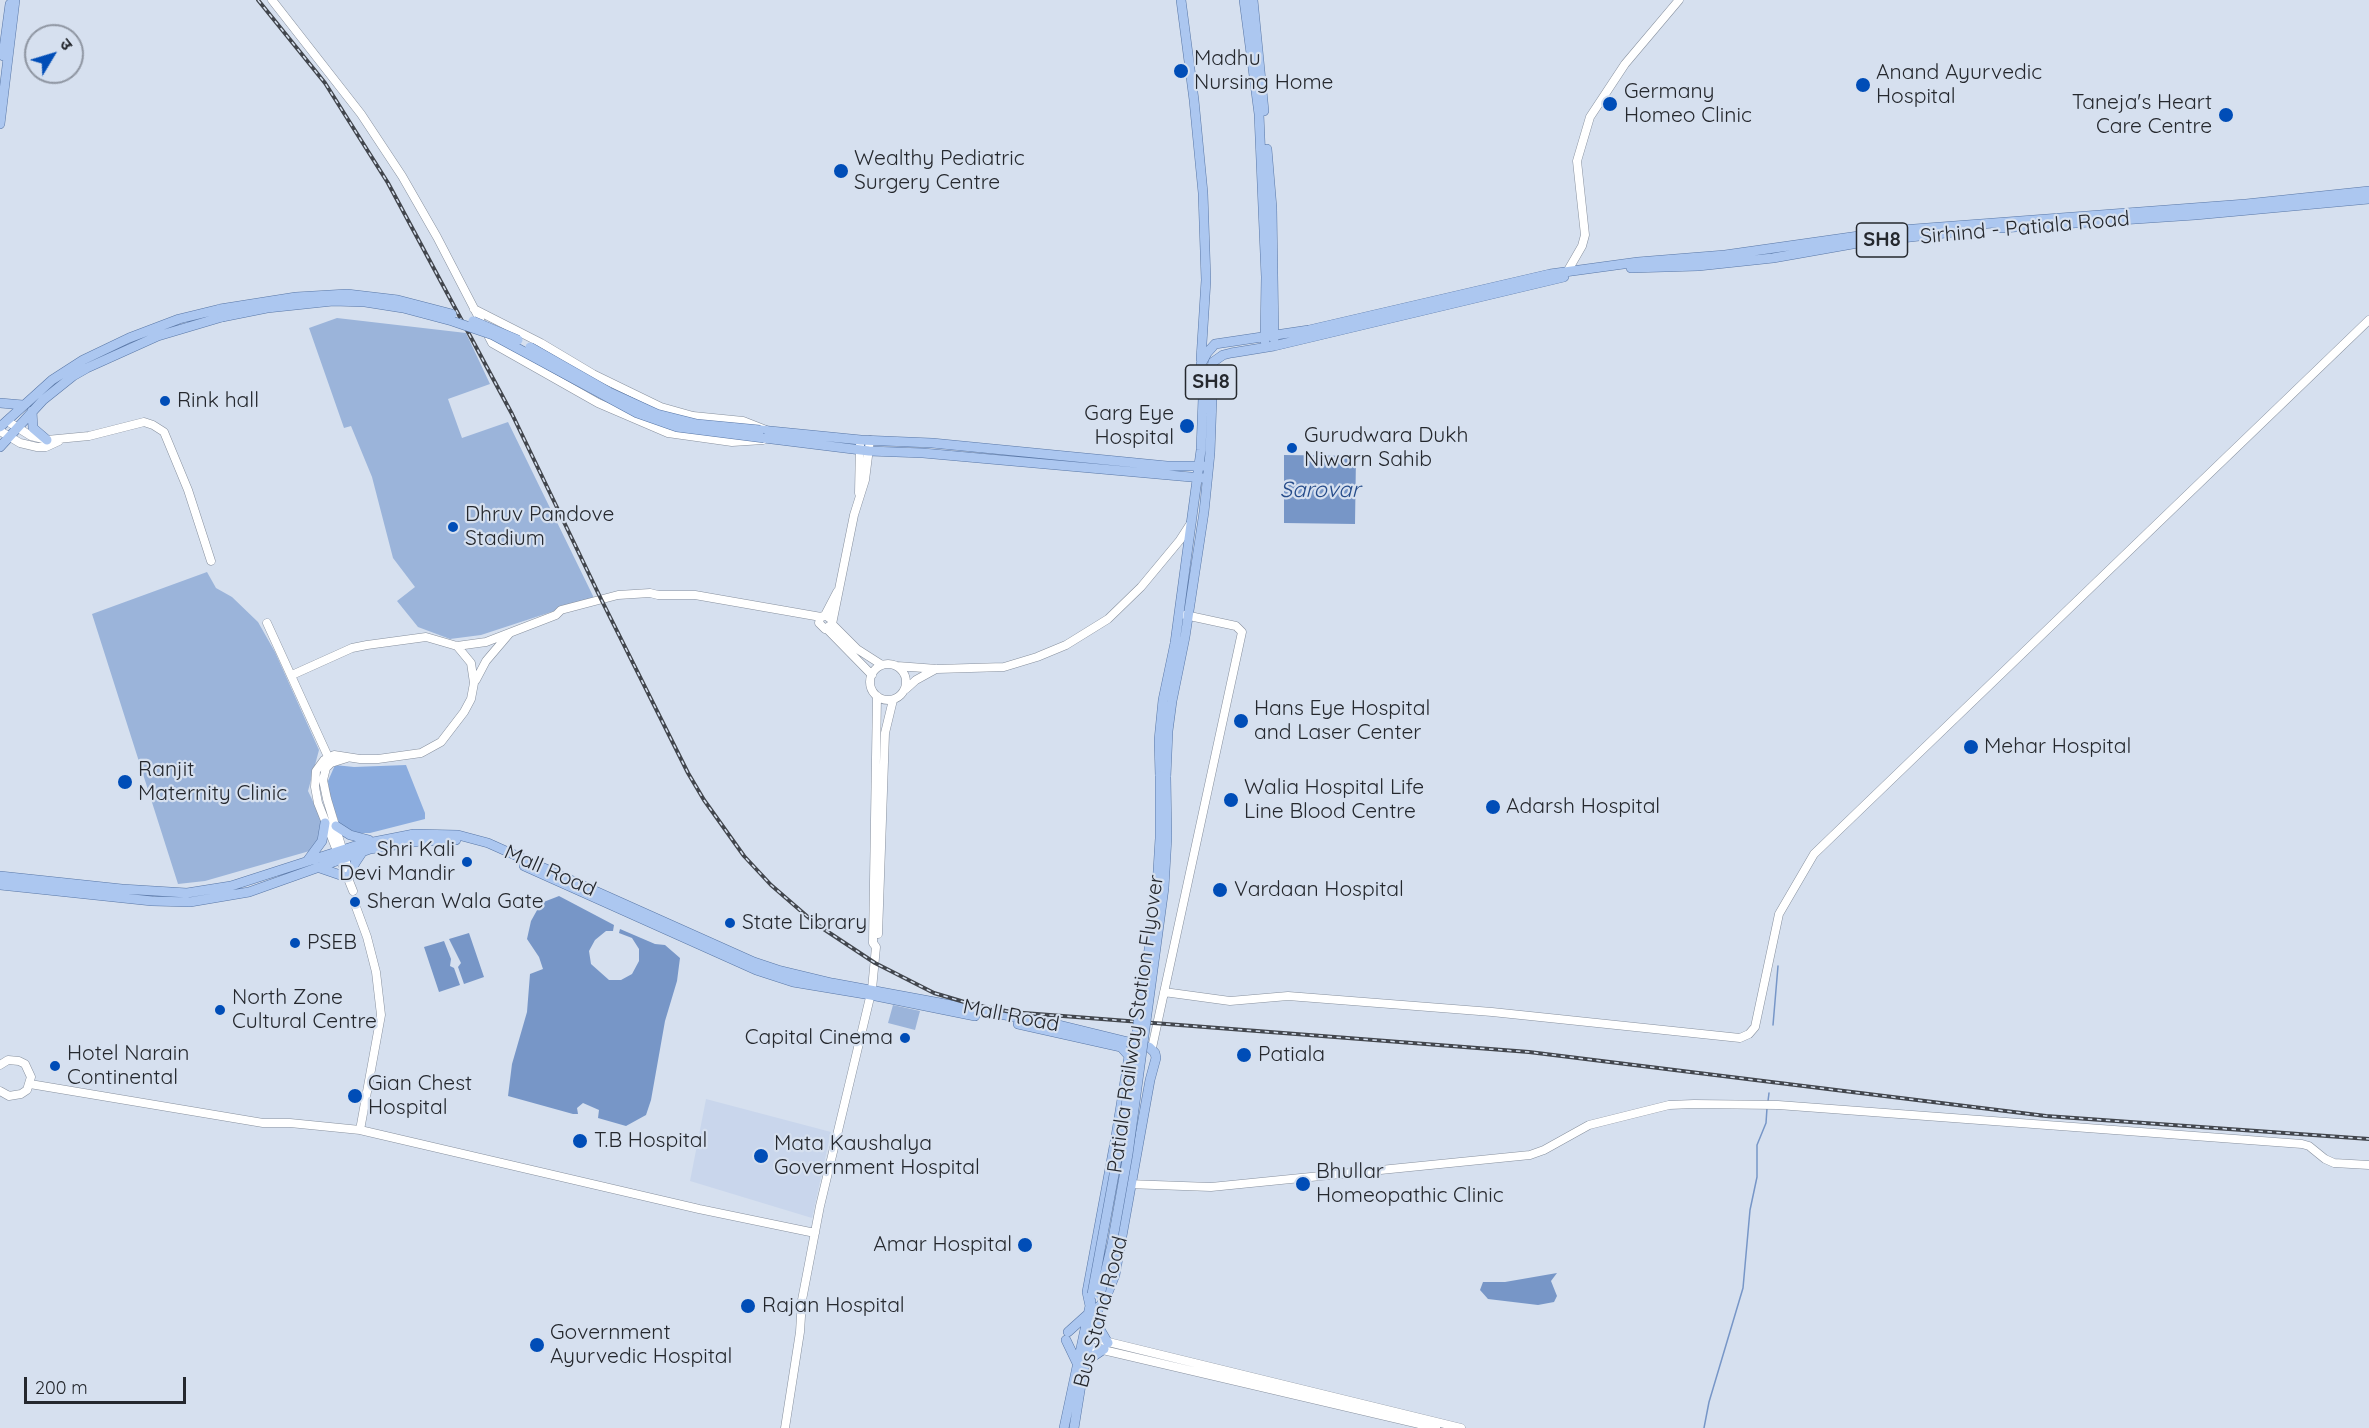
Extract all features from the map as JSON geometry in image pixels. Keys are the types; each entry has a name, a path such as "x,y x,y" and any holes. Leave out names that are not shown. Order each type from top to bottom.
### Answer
{"main road":[{"path":"0,76 13,0"},
{"path":"1,120 15,7 13,0"},
{"path":"1181,0 1203,193 1206,280 1201,364"},
{"path":"1244,0 1260,125 1266,277 1271,331"},
{"path":"1253,0 1261,59 1272,208 1270,346"},
{"path":"1398,313 1550,274 1638,261 1725,255 1901,230 2246,204 2369,191"},
{"name":"Sirhind - Patiala Road","path":"1398,313 1604,271 1698,266 1773,258 1858,243 1985,229 2195,215 2369,199"},
{"path":"0,447 32,411 85,364 108,347 169,323 319,295 347,294 407,302 470,320 504,333 609,392 657,414 697,424 864,451 922,453 1202,478"},
{"name":"SH8","path":"1204,466 1201,364 1211,348 1220,343 1271,331 1309,330 1398,313"},
{"name":"SH8","path":"1204,466 1212,398 1210,377 1213,362 1223,355 1270,346 1398,313"},
{"path":"1205,325 1213,362"},
{"path":"2,423 52,380 85,364"},
{"path":"0,403 24,405"},
{"path":"32,411 33,428 47,440"},
{"path":"766,434 918,441 1167,466 1204,466 1164,774"},
{"path":"1183,615 1191,522 1202,478"},
{"name":"Patiala Railway Station Flyover","path":"1092,1313 1112,1244 1128,1154 1164,888 1167,837 1164,774 1159,740 1163,700 1183,615"},
{"path":"306,862 322,841 325,823"},
{"path":"336,826 358,838 376,841"},
{"name":"Mall Road","path":"0,885 152,902 190,902 249,892 317,867 376,841 414,834 435,833 472,838 573,880 754,962 803,977 872,992 1089,1032 1152,1048"},
{"name":"Mall Road","path":"0,876 122,889 187,893 231,886 306,862 341,855 420,841 456,840 471,844 756,970 793,982 872,992 948,1012 1076,1035"},
{"path":"317,867 348,876 363,851"},
{"name":"Bus Stand Road","path":"1064,1428 1092,1313 1087,1292 1129,1056 1121,1047 1076,1035"},
{"name":"Bus Stand Road","path":"1092,1313 1107,1295 1115,1275 1150,1080 1156,1059 1152,1048"},
{"path":"1092,1313 1106,1346 1081,1362 1067,1336 1092,1313"},
{"name":"Bus Stand Road","path":"1074,1428 1081,1362"}],"street":[{"path":"272,0 361,114 402,176 437,237 489,340 496,347 644,424 682,436 741,442 766,434"},
{"path":"1567,272 1586,235 1577,161 1590,117 1625,64 1679,0"},
{"path":"474,309 541,343 608,385 686,414 743,421 766,434"},
{"path":"1164,993 1230,1001 1288,996 1492,1012 1740,1038 1749,1034 1755,1027 1779,914 1814,854 1864,803 1942,732 2369,321"},
{"path":"2,423 47,440 60,440 144,422 164,432 188,490 211,561"},
{"path":"2,423 9,436 37,447 54,445 60,440"},
{"path":"826,621 840,586 859,494 865,480 865,440"},
{"path":"292,675 352,648 426,637 457,646 486,642 556,615 561,610 618,595 650,593 719,598 795,614 808,621 826,621 856,649 882,665 937,669 1004,667 1037,657 1078,639 1108,619 1141,587 1173,550 1191,522"},
{"path":"1152,1048 1242,632 1236,626 1183,615"},
{"path":"826,621 872,675"},
{"path":"267,623 330,760"},
{"path":"354,895 341,855 325,823 316,796 315,779 319,765 330,760 378,759 421,753 433,747 453,729 471,699 474,683 486,661 512,631"},
{"path":"457,646 471,663 474,683"},
{"path":"876,947 873,943 877,696 871,686 872,675 882,665"},
{"path":"897,666 904,674 906,689"},
{"path":"877,696 885,700 899,698 916,680 937,669"},
{"path":"785,1428 800,1332 802,1300 815,1233 861,1030 872,992 880,906 885,733 893,700"},
{"path":"330,760 323,780 336,826 341,855"},
{"path":"357,907 374,961 381,1015 360,1130"},
{"path":"0,1064 14,1060 25,1064 29,1071 30,1084 21,1094 15,1096 9,1096 0,1091"},
{"path":"30,1084 263,1123 290,1123 360,1130 699,1209 815,1233"},
{"path":"1106,1182 1211,1187 1530,1155 1544,1150 1589,1125 1669,1105 1778,1105 2302,1144 2309,1146 2330,1162 2369,1165"},
{"path":"1086,1341 1436,1428"},
{"path":"1106,1346 1461,1428"}],"shaded area":[{"path":"337,318 466,333 490,384 448,399 462,438 508,422 594,598 481,635 450,639 418,627 397,601 415,587 393,558 372,477 351,426 344,428 309,328"},
{"path":"207,572 216,588 232,597 258,622 275,652 319,750 308,791 322,820 322,832 313,850 205,881 178,884 92,614"},
{"path":"335,765 354,767 406,765 425,813 425,819 370,833 350,833 340,825 330,800 328,781"},
{"path":"893,1005 920,1011 915,1030 888,1023"},
{"name":"Mata Kaushalya Government Hospital","path":"706,1099 831,1132 812,1218 690,1181"}],"water":[{"name":"Sarovar","path":"1284,455 1356,456 1355,524 1284,523"},
{"path":"559,896 614,925 613,931 606,931 595,940 589,951 591,964 609,980 621,980 632,974 639,961 639,949 632,938 619,933 620,929 655,944 665,945 680,958 677,981 665,1021 651,1100 646,1115 626,1126 598,1118 599,1110 583,1103 577,1108 578,1114 573,1114 508,1096 512,1064 527,1012 530,974 543,969 539,957 527,939 531,921 541,903"},
{"path":"469,933 484,977 464,984 458,967 461,963 449,939"},
{"path":"444,941 451,959 450,966 454,968 460,985 439,992 424,947"},
{"path":"1557,1273 1551,1281 1557,1296 1554,1302 1538,1305 1488,1299 1480,1290 1483,1282 1505,1282"}],"waterway":[{"path":"1773,1025 1778,966"},
{"path":"1768,1101 1769,1093"},
{"path":"1704,1428 1709,1402 1743,1288 1750,1210 1757,1177 1757,1145 1766,1123 1767,1108"}],"railway":[{"path":"258,0 325,83 388,183 512,414 601,599 688,773 704,800 744,856 771,885 816,924 875,963 934,993 971,1004 1011,1012 1529,1052 2046,1116 2369,1139"}],"place":[{"name":"Madhu Nursing Home","path":"1181,71"},
{"name":"Anand Ayurvedic Hospital","path":"1863,85"},
{"name":"Germany Homeo Clinic","path":"1610,104"},
{"name":"Taneja's Heart Care Centre","path":"2226,115"},
{"name":"Wealthy Pediatric Surgery Centre","path":"841,171"},
{"name":"Rink hall","path":"165,401"},
{"name":"Garg Eye Hospital","path":"1187,426"},
{"name":"Gurudwara Dukh Niwarn Sahib","path":"1292,448"},
{"name":"Dhruv Pandove Stadium","path":"453,527"},
{"name":"Hans Eye Hospital and Laser Center","path":"1241,721"},
{"name":"Mehar Hospital","path":"1971,747"},
{"name":"Ranjit Maternity Clinic","path":"125,782"},
{"name":"Walia Hospital Life Line Blood Centre","path":"1231,800"},
{"name":"Adarsh Hospital","path":"1493,807"},
{"name":"Shri Kali Devi Mandir","path":"467,862"},
{"name":"Vardaan Hospital","path":"1220,890"},
{"name":"Sheran Wala Gate","path":"355,902"},
{"name":"State Library","path":"730,923"},
{"name":"PSEB","path":"295,943"},
{"name":"North Zone Cultural Centre","path":"220,1010"},
{"name":"Capital Cinema","path":"905,1038"},
{"name":"Patiala","path":"1244,1055"},
{"name":"Hotel Narain Continental","path":"55,1066"},
{"name":"Gian Chest Hospital","path":"355,1096"},
{"name":"T.B Hospital","path":"580,1141"},
{"name":"Mata Kaushalya Government Hospital","path":"761,1156"},
{"name":"Bhullar Homeopathic Clinic","path":"1303,1184"},
{"name":"Amar Hospital","path":"1025,1245"},
{"name":"Rajan Hospital","path":"748,1306"},
{"name":"Government Ayurvedic Hospital","path":"537,1345"}]}
